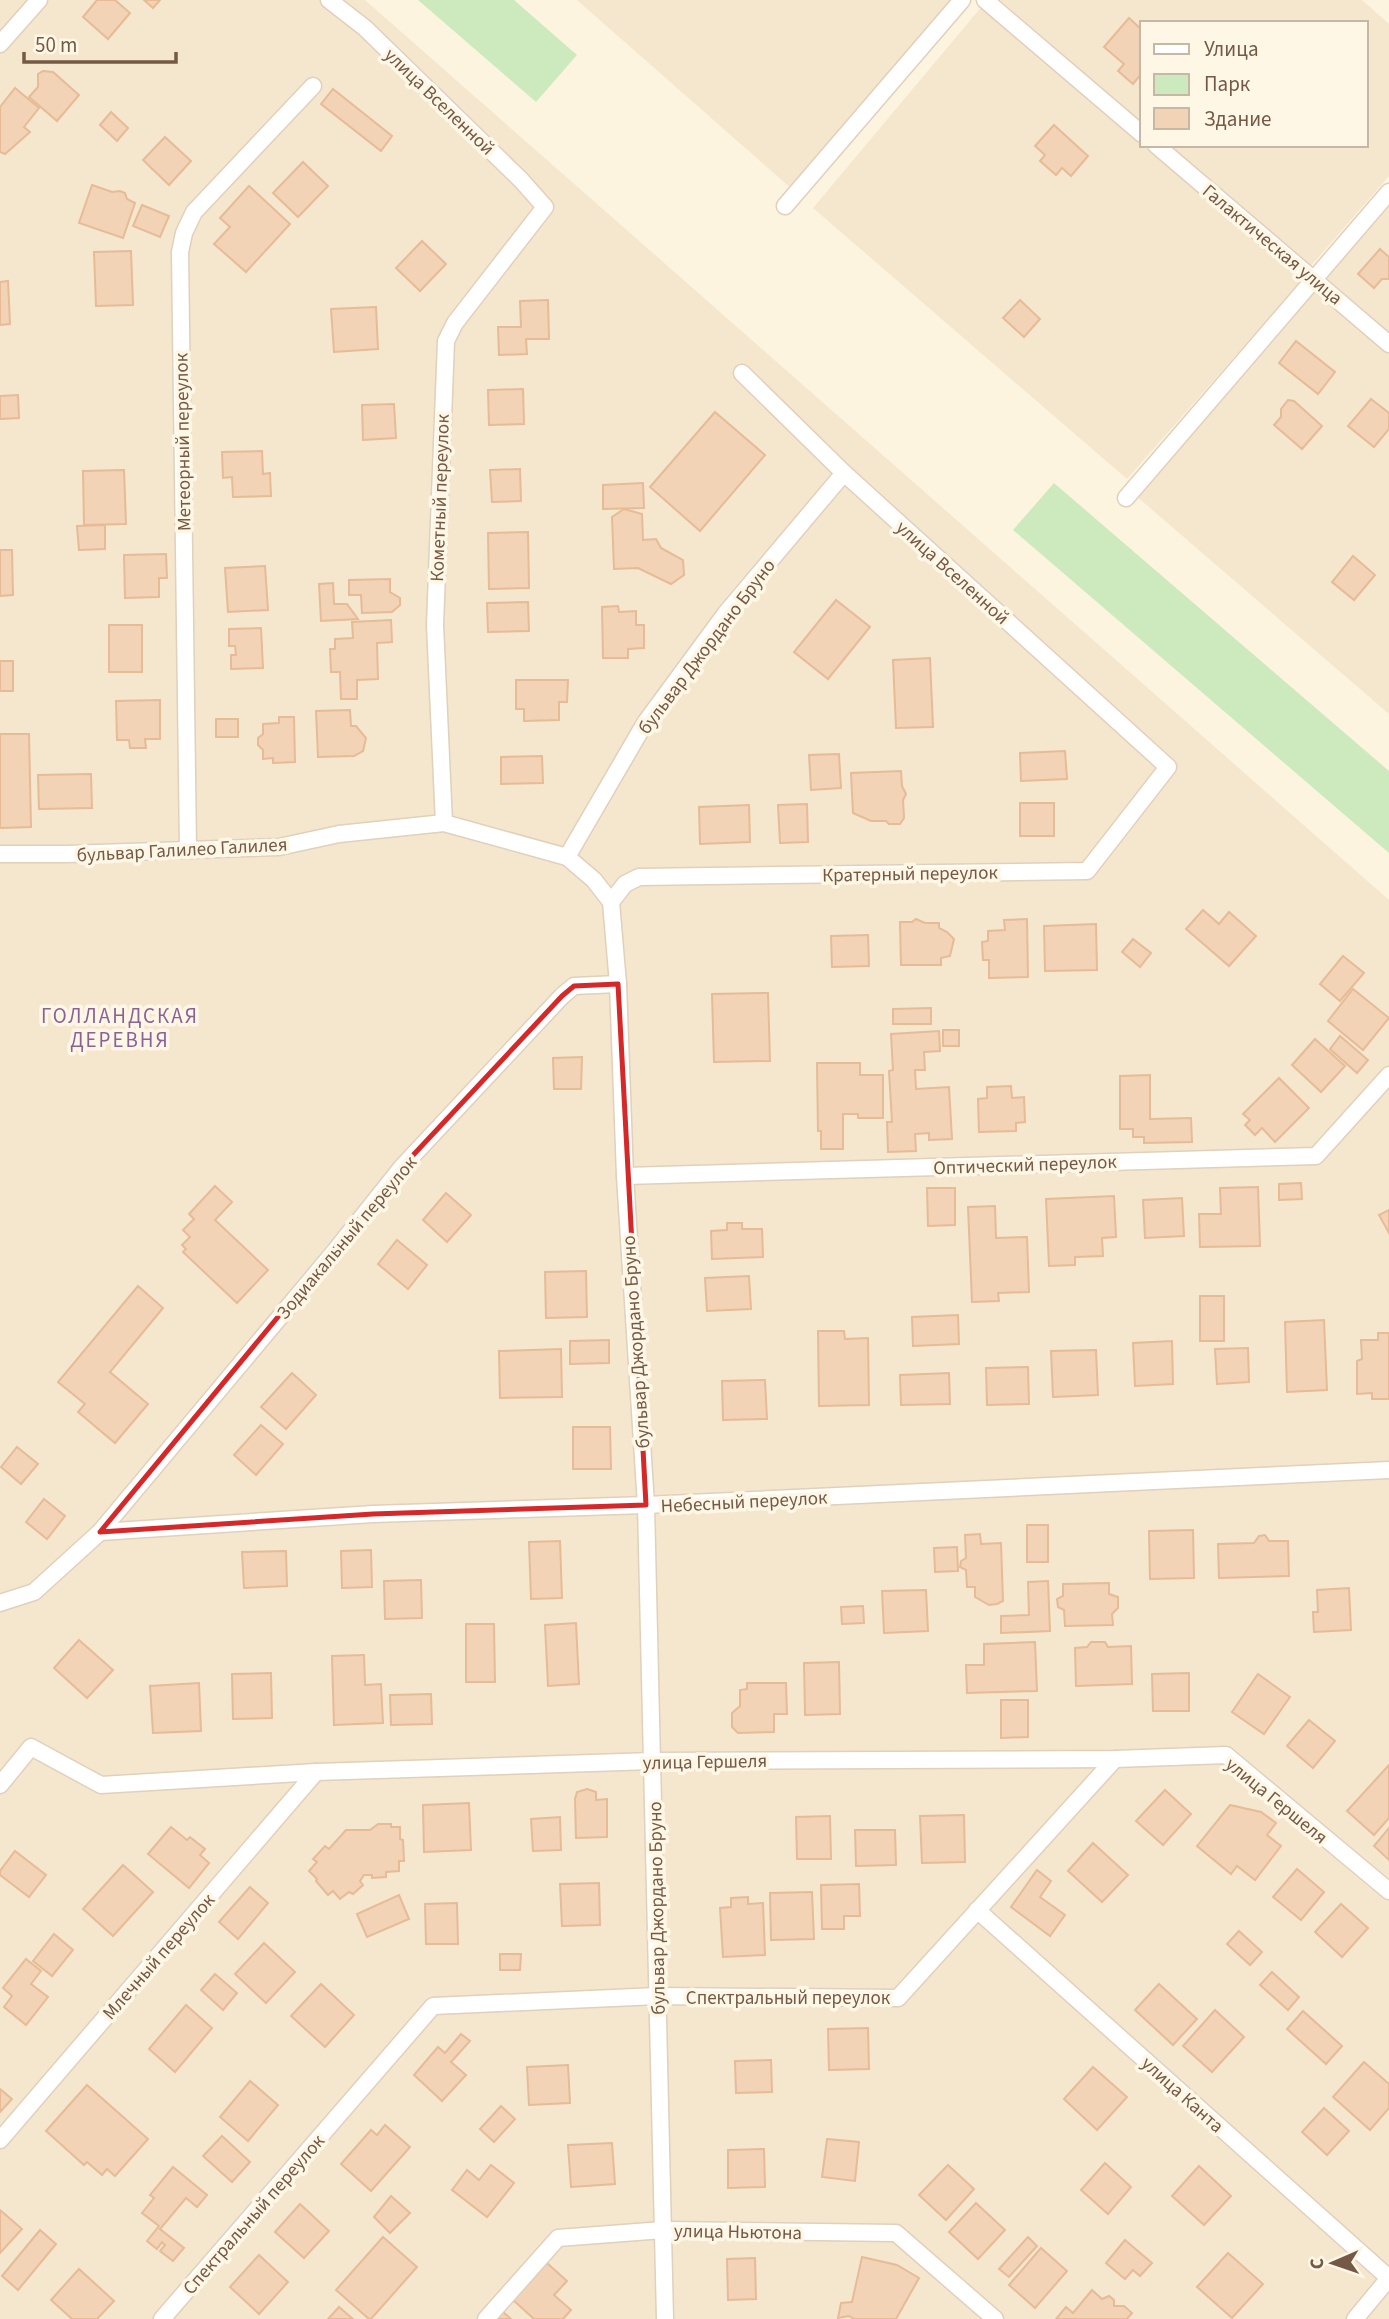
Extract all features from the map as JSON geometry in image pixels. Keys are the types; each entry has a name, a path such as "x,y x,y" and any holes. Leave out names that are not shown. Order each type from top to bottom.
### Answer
{"street":[{"path":"0,44 39,0"},
{"name":"улица Вселенной","path":"329,0 365,28 545,206"},
{"path":"785,206 962,0"},
{"path":"985,0 1140,132"},
{"name":"Метеорный переулок","path":"188,849 180,252 184,233 194,212 313,86"},
{"name":"Галактическая улица","path":"1158,147 1389,344"},
{"path":"1126,498 1389,192"},
{"name":"Кометный переулок","path":"444,823 435,625 446,341 455,323 545,206"},
{"name":"улица Вселенной","path":"742,373 844,473 1168,767"},
{"name":"бульвар Джордано Бруно","path":"567,857 645,723 726,613 844,473"},
{"name":"Кратерный переулок","path":"611,902 625,884 639,877 1087,871 1168,767"},
{"name":"бульвар Галилео Галилея","path":"0,854 67,855 279,847 339,834 444,823 567,857"},
{"path":"567,857 594,880 611,902"},
{"name":"бульвар Джордано Бруно","path":"611,902 618,984 625,1176 646,1505 665,2319"},
{"name":"Зодиакальный переулок","path":"0,1604 34,1592 100,1532 402,1167 562,996 574,986 618,984"},
{"name":"Оптический переулок","path":"625,1176 1316,1156 1389,1075"},
{"name":"Небесный переулок","path":"100,1532 373,1514 646,1505 1389,1470"},
{"name":"улица Гершеля","path":"0,1785 31,1747 101,1785 316,1772 653,1761 1115,1759 1226,1755 1389,1891"},
{"name":"Спектральный переулок","path":"162,2319 433,2006 657,1996 898,1997 1115,1759"},
{"name":"Млечный переулок","path":"0,2140 316,1772"},
{"name":"улица Канта","path":"977,1910 1389,2278"},
{"name":"улица Ньютона","path":"485,2319 558,2238 663,2231 897,2233 995,2319"},
{"path":"1355,2319 1389,2278"}],"highlighted area":[{"path":"618,984 646,1505 373,1514 100,1532 402,1167 562,996 574,986"}],"shaded area":[{"path":"0,0 365,0 1389,900 1389,2319 0,2319"},
{"path":"577,0 957,0 792,189"},
{"path":"1000,0 1362,0 1389,24 1389,176 1310,267 1171,147 1368,147 1368,21 1140,21 1140,121"},
{"path":"983,5 1140,141 1140,147 1147,147 1302,280 1127,479 813,208"},
{"path":"1389,206 1389,333 1325,280"},
{"path":"1315,287 1389,353 1389,714 1135,495"}],"green space":[{"path":"418,0 514,0 577,55 536,102"},
{"path":"1054,483 1389,771 1389,853 1013,530"}],"building":[{"path":"97,0 115,0 130,13 108,39 83,17"},
{"path":"144,0 160,0 153,8"},
{"path":"1129,18 1140,28 1140,75 1133,84 1118,71 1124,64 1104,47"},
{"path":"43,71 53,72 79,95 57,121 29,97 38,87 38,74"},
{"path":"15,88 39,108 24,127 30,132 5,154 0,152 0,107"},
{"path":"333,89 392,136 381,151 321,104"},
{"path":"111,112 128,128 117,141 100,125"},
{"path":"1054,125 1088,156 1071,176 1062,168 1056,175 1040,161 1045,155 1035,146"},
{"path":"165,137 191,161 169,185 143,160"},
{"path":"303,162 328,186 298,217 273,193"},
{"path":"92,185 125,193 127,199 135,203 123,238 79,223"},
{"path":"249,186 290,224 246,272 214,244 230,227 220,218"},
{"path":"142,205 169,216 160,237 133,226"},
{"path":"422,241 446,264 420,291 396,268"},
{"path":"1380,249 1389,257 1389,279 1382,279 1374,288 1358,274"},
{"path":"131,251 133,305 96,306 94,252"},
{"path":"8,281 10,324 0,325 0,282"},
{"path":"548,300 549,339 526,339 527,354 499,355 498,327 521,327 520,301"},
{"path":"1020,300 1040,319 1024,337 1003,318"},
{"path":"376,307 378,349 334,352 331,309"},
{"path":"1296,341 1335,372 1318,394 1279,363"},
{"path":"523,389 524,424 489,425 488,390"},
{"path":"18,395 19,418 0,419 0,396"},
{"path":"1371,399 1389,413 1389,429 1374,447 1348,426"},
{"path":"1288,400 1294,401 1322,426 1302,449 1274,425 1281,417 1281,409"},
{"path":"394,404 396,438 363,440 362,405"},
{"path":"715,412 765,455 700,531 650,487"},
{"path":"262,451 263,474 270,473 271,496 233,497 232,477 223,478 222,452"},
{"path":"520,469 521,501 492,502 490,470"},
{"path":"124,470 126,524 84,525 83,471"},
{"path":"643,483 644,508 603,509 603,485"},
{"path":"624,509 642,514 643,540 656,539 661,548 683,560 684,575 671,584 638,568 614,569 612,517"},
{"path":"105,525 105,549 79,550 77,526"},
{"path":"528,532 529,588 489,589 488,533"},
{"path":"0,550 12,550 13,595 0,596"},
{"path":"166,554 167,578 159,578 159,597 125,598 124,555"},
{"path":"1353,556 1375,575 1354,600 1332,582"},
{"path":"265,566 268,610 228,612 225,568"},
{"path":"390,579 390,592 400,598 400,605 392,612 362,613 361,595 349,595 349,580"},
{"path":"333,583 334,604 347,604 358,619 321,621 319,584"},
{"path":"836,600 870,627 828,679 794,652"},
{"path":"528,602 529,631 488,632 487,603"},
{"path":"618,606 619,612 636,611 636,625 644,625 644,648 628,649 628,658 603,658 602,607"},
{"path":"391,620 392,642 377,643 378,679 357,680 357,699 341,699 340,672 331,672 330,649 335,649 335,639 353,638 352,622"},
{"path":"109,625 142,625 142,672 109,672"},
{"path":"261,628 263,668 231,669 231,655 236,655 235,646 229,646 229,629"},
{"path":"930,658 933,727 896,728 893,660"},
{"path":"0,661 13,661 13,691 0,691"},
{"path":"516,680 568,680 567,702 559,702 559,720 524,721 524,709 516,709"},
{"path":"160,700 160,739 145,739 146,748 130,748 129,740 117,740 116,701"},
{"path":"350,710 351,726 356,726 366,738 363,751 354,756 318,757 316,711"},
{"path":"279,717 294,717 295,762 273,763 273,758 263,759 263,750 258,745 258,738 263,734 263,724 279,723"},
{"path":"216,719 238,719 238,737 216,737"},
{"path":"0,734 29,734 31,827 0,828"},
{"path":"1065,751 1067,779 1021,781 1020,753"},
{"path":"839,754 841,788 811,790 809,755"},
{"path":"542,756 543,783 501,784 501,757"},
{"path":"901,771 902,786 906,794 903,800 904,818 900,824 871,821 853,813 851,773"},
{"path":"91,774 92,808 39,809 38,775"},
{"path":"1020,803 1054,803 1054,836 1020,836"},
{"path":"807,804 808,842 780,843 778,805"},
{"path":"749,805 750,842 700,844 699,807"},
{"path":"1203,910 1219,924 1229,912 1256,936 1229,966 1186,929"},
{"path":"916,919 925,923 939,923 939,928 954,939 950,956 941,958 941,965 901,965 900,922 912,922"},
{"path":"1027,919 1028,977 989,978 989,960 983,960 982,942 988,941 988,931 1005,930 1004,920"},
{"path":"1096,924 1097,970 1045,971 1044,926"},
{"path":"868,935 869,966 832,967 831,936"},
{"path":"1133,939 1151,953 1140,967 1122,952"},
{"path":"1343,956 1364,973 1340,1001 1320,984"},
{"path":"1353,989 1389,1018 1363,1050 1328,1021"},
{"path":"768,993 770,1061 714,1062 712,994"},
{"path":"931,1008 931,1024 893,1024 893,1009"},
{"path":"943,1030 959,1030 959,1046 943,1046"},
{"path":"939,1031 940,1051 924,1052 925,1070 915,1070 916,1089 949,1087 952,1139 929,1140 929,1133 915,1134 916,1151 888,1152 887,1122 892,1122 889,1071 893,1070 891,1034"},
{"path":"1340,1036 1368,1060 1357,1073 1330,1049"},
{"path":"1315,1039 1345,1066 1321,1092 1292,1065"},
{"path":"582,1057 581,1089 554,1089 553,1058"},
{"path":"817,1063 860,1063 860,1075 883,1075 883,1118 858,1118 858,1114 843,1114 843,1149 821,1149 821,1131 818,1131"},
{"path":"1150,1075 1150,1119 1191,1118 1192,1142 1144,1143 1144,1137 1133,1137 1133,1129 1120,1129 1120,1076"},
{"path":"1279,1078 1309,1108 1275,1142 1262,1128 1255,1135 1245,1125 1250,1120 1243,1114"},
{"path":"1011,1086 1012,1098 1024,1097 1025,1122 1016,1123 1016,1131 979,1132 978,1099 987,1098 987,1087"},
{"path":"1301,1183 1302,1199 1279,1200 1279,1184"},
{"path":"215,1186 232,1202 215,1220 268,1270 237,1303 183,1252 186,1249 182,1245 190,1237 183,1230 194,1219 189,1214"},
{"path":"1258,1187 1260,1246 1200,1247 1199,1214 1221,1214 1220,1188"},
{"path":"927,1188 955,1188 955,1225 928,1226"},
{"path":"446,1193 471,1215 447,1242 423,1220"},
{"path":"1114,1196 1116,1237 1102,1238 1103,1256 1075,1257 1075,1265 1049,1266 1046,1199"},
{"path":"1182,1198 1184,1236 1145,1238 1143,1200"},
{"path":"995,1206 996,1238 1027,1237 1029,1292 998,1293 999,1301 972,1302 968,1207"},
{"path":"1389,1210 1389,1233 1379,1215"},
{"path":"727,1223 742,1223 742,1229 762,1229 763,1257 712,1259 711,1231 727,1230"},
{"path":"397,1240 427,1265 408,1289 378,1264"},
{"path":"586,1271 587,1317 546,1318 545,1272"},
{"path":"749,1276 751,1309 707,1311 705,1278"},
{"path":"138,1286 163,1308 110,1372 148,1404 115,1443 78,1412 85,1404 58,1382"},
{"path":"1200,1296 1224,1296 1224,1341 1200,1341"},
{"path":"958,1315 959,1344 913,1346 912,1317"},
{"path":"1324,1320 1327,1390 1287,1392 1285,1322"},
{"path":"818,1331 844,1331 845,1339 868,1338 869,1405 819,1406"},
{"path":"1378,1333 1389,1333 1389,1399 1372,1399 1372,1393 1357,1394 1357,1361 1362,1359 1361,1340 1378,1340"},
{"path":"609,1340 609,1363 570,1364 570,1341"},
{"path":"1172,1341 1173,1384 1135,1386 1133,1343"},
{"path":"1248,1348 1249,1382 1217,1384 1215,1349"},
{"path":"561,1349 562,1397 500,1398 499,1351"},
{"path":"1096,1350 1098,1395 1053,1397 1051,1351"},
{"path":"1028,1367 1029,1404 987,1405 986,1368"},
{"path":"292,1373 316,1395 286,1429 261,1407"},
{"path":"949,1373 950,1404 901,1405 900,1375"},
{"path":"765,1380 767,1419 723,1420 722,1381"},
{"path":"261,1425 283,1444 256,1475 234,1455"},
{"path":"573,1427 610,1427 611,1469 573,1469"},
{"path":"17,1447 38,1464 21,1484 1,1467"},
{"path":"44,1499 65,1516 47,1539 26,1522"},
{"path":"1027,1525 1048,1525 1048,1562 1027,1562"},
{"path":"1193,1530 1194,1578 1150,1579 1149,1531"},
{"path":"980,1534 981,1544 1001,1543 1003,1601 997,1604 989,1605 975,1597 975,1587 967,1587 966,1570 960,1567 961,1561 966,1558 965,1535"},
{"path":"1265,1535 1269,1541 1288,1541 1289,1576 1219,1578 1218,1544 1254,1543 1259,1536"},
{"path":"560,1541 562,1598 531,1599 529,1542"},
{"path":"957,1547 958,1571 935,1572 934,1548"},
{"path":"371,1550 372,1587 342,1588 341,1551"},
{"path":"286,1551 287,1586 244,1588 242,1552"},
{"path":"421,1580 422,1618 385,1619 384,1581"},
{"path":"1048,1581 1050,1631 1001,1633 1001,1616 1029,1615 1028,1582"},
{"path":"1109,1583 1109,1594 1118,1597 1118,1608 1112,1614 1113,1625 1065,1626 1064,1610 1058,1607 1057,1599 1063,1596 1063,1584"},
{"path":"1349,1588 1351,1630 1314,1632 1313,1612 1318,1612 1317,1590"},
{"path":"926,1590 928,1631 884,1633 882,1591"},
{"path":"863,1606 864,1623 842,1624 841,1607"},
{"path":"576,1623 579,1684 548,1686 545,1625"},
{"path":"466,1624 494,1624 495,1682 466,1682"},
{"path":"79,1640 113,1670 87,1698 54,1668"},
{"path":"1035,1642 1037,1691 967,1693 966,1665 984,1665 984,1644"},
{"path":"1091,1642 1105,1642 1108,1647 1131,1646 1132,1684 1076,1686 1075,1648 1087,1647"},
{"path":"364,1655 365,1685 381,1684 383,1723 334,1725 332,1656"},
{"path":"839,1662 840,1714 805,1715 804,1663"},
{"path":"271,1673 272,1718 233,1719 232,1674"},
{"path":"1189,1673 1189,1711 1153,1711 1152,1674"},
{"path":"1258,1674 1290,1697 1264,1734 1232,1712"},
{"path":"199,1683 201,1731 153,1733 150,1686"},
{"path":"747,1683 786,1683 787,1714 774,1714 774,1732 738,1733 732,1727 732,1713 740,1706 740,1690 747,1689"},
{"path":"431,1694 432,1724 391,1725 390,1695"},
{"path":"1001,1700 1028,1700 1028,1737 1001,1738"},
{"path":"1309,1720 1335,1741 1313,1768 1287,1746"},
{"path":"1389,1765 1389,1818 1374,1835 1347,1811"},
{"path":"587,1789 596,1792 596,1800 607,1799 607,1837 576,1838 575,1799 577,1792"},
{"path":"1165,1790 1191,1814 1163,1845 1136,1821"},
{"path":"469,1803 471,1850 424,1852 423,1805"},
{"path":"1230,1805 1261,1812 1276,1823 1267,1835 1281,1846 1255,1880 1237,1866 1231,1874 1197,1846"},
{"path":"964,1815 965,1862 922,1863 920,1816"},
{"path":"830,1816 831,1859 797,1859 796,1817"},
{"path":"560,1817 561,1850 533,1851 531,1819"},
{"path":"378,1824 400,1827 404,1861 399,1861 399,1871 386,1872 386,1877 372,1878 372,1875 364,1875 360,1881 363,1885 353,1894 349,1892 340,1899 333,1891 328,1895 309,1871 317,1862 313,1859 325,1846 329,1849 346,1830 370,1830"},
{"path":"171,1827 187,1840 190,1837 205,1849 200,1855 209,1863 189,1888 148,1854"},
{"path":"1389,1828 1389,1860 1374,1846"},
{"path":"855,1830 895,1830 896,1865 856,1866"},
{"path":"1093,1843 1128,1875 1102,1902 1068,1871"},
{"path":"15,1851 46,1875 29,1897 0,1875 0,1871"},
{"path":"123,1865 153,1892 113,1936 83,1909"},
{"path":"1297,1869 1324,1892 1301,1920 1273,1897"},
{"path":"1037,1870 1051,1881 1040,1897 1065,1915 1050,1936 1011,1907"},
{"path":"599,1883 600,1925 562,1926 560,1884"},
{"path":"859,1884 860,1916 844,1916 844,1929 822,1929 821,1885"},
{"path":"250,1887 268,1903 238,1939 219,1922"},
{"path":"812,1892 814,1939 771,1940 770,1893"},
{"path":"399,1895 409,1919 367,1937 357,1914"},
{"path":"748,1897 748,1904 763,1903 765,1955 723,1957 720,1908 731,1907 731,1898"},
{"path":"457,1903 458,1944 426,1944 425,1904"},
{"path":"1341,1904 1368,1928 1342,1957 1315,1932"},
{"path":"1239,1931 1262,1952 1250,1965 1227,1944"},
{"path":"54,1934 73,1950 52,1976 33,1961"},
{"path":"264,1943 295,1972 266,2003 235,1974"},
{"path":"500,1954 521,1954 520,1970 500,1970"},
{"path":"26,1959 41,1971 31,1984 48,1997 26,2025 4,2007 12,1996 3,1988"},
{"path":"1272,1972 1299,1997 1288,2010 1260,1985"},
{"path":"215,1974 237,1993 223,2010 201,1990"},
{"path":"321,1984 354,2015 325,2047 291,2016"},
{"path":"1159,1984 1197,2019 1173,2045 1135,2010"},
{"path":"186,2005 212,2028 175,2072 149,2049"},
{"path":"1215,2010 1244,2037 1212,2072 1183,2046"},
{"path":"1303,2011 1342,2046 1326,2064 1287,2029"},
{"path":"868,2028 869,2069 829,2070 828,2029"},
{"path":"461,2034 470,2041 451,2062 466,2075 442,2101 414,2075 438,2047 445,2053"},
{"path":"771,2060 772,2092 736,2093 735,2061"},
{"path":"1364,2062 1389,2084 1389,2108 1370,2130 1333,2097"},
{"path":"568,2065 570,2103 529,2105 527,2067"},
{"path":"1093,2067 1127,2097 1097,2130 1064,2099"},
{"path":"250,2081 278,2105 248,2141 220,2117"},
{"path":"87,2085 148,2139 115,2176 107,2169 102,2175 87,2162 84,2165 46,2131"},
{"path":"0,2089 12,2099 0,2112"},
{"path":"501,2106 515,2119 494,2142 480,2129"},
{"path":"1324,2108 1349,2131 1327,2155 1302,2132"},
{"path":"385,2125 410,2147 371,2191 341,2164 371,2130 377,2135"},
{"path":"222,2136 250,2162 232,2182 203,2156"},
{"path":"827,2139 859,2142 855,2181 822,2177"},
{"path":"612,2143 615,2184 571,2187 568,2145"},
{"path":"764,2149 765,2187 728,2188 728,2150"},
{"path":"1105,2163 1131,2187 1108,2214 1081,2190"},
{"path":"491,2165 514,2183 487,2217 452,2190 467,2170 479,2180"},
{"path":"948,2165 974,2189 946,2220 919,2195"},
{"path":"1199,2166 1231,2196 1204,2225 1172,2196"},
{"path":"173,2167 207,2195 197,2207 186,2198 160,2229 184,2248 173,2261 160,2251 165,2245 162,2242 157,2249 147,2241 159,2226 142,2213 154,2198 150,2195"},
{"path":"391,2196 410,2213 390,2233 374,2217"},
{"path":"976,2203 1005,2230 978,2259 949,2232"},
{"path":"300,2204 329,2231 304,2258 275,2232"},
{"path":"0,2210 22,2229 0,2253"},
{"path":"40,2230 56,2244 18,2290 2,2276"},
{"path":"383,2237 417,2267 369,2319 336,2290"},
{"path":"1028,2237 1037,2246 1009,2277 999,2269"},
{"path":"1125,2240 1152,2263 1140,2276 1133,2270 1125,2279 1106,2263"},
{"path":"1041,2248 1067,2271 1035,2308 1009,2285"},
{"path":"1228,2253 1263,2284 1232,2318 1197,2287"},
{"path":"259,2255 288,2282 259,2314 230,2287"},
{"path":"862,2257 897,2265 919,2278 896,2319 854,2319 849,2316 838,2318 841,2303 852,2302"},
{"path":"755,2258 756,2299 728,2300 727,2259"},
{"path":"547,2263 567,2281 554,2295 571,2310 563,2319 534,2319 513,2300"},
{"path":"79,2269 114,2301 97,2319 72,2319 51,2300"},
{"path":"1092,2290 1102,2299 1109,2296 1114,2300 1114,2306 1124,2306 1132,2313 1127,2319 1056,2319 1066,2307 1073,2313"},
{"path":"339,2307 353,2319 328,2319"},
{"path":"502,2311 511,2319 496,2319"}],"district":[{"name":"ГОЛЛАНДСКАЯ ДЕРЕВНЯ","path":"120,1028"}]}
